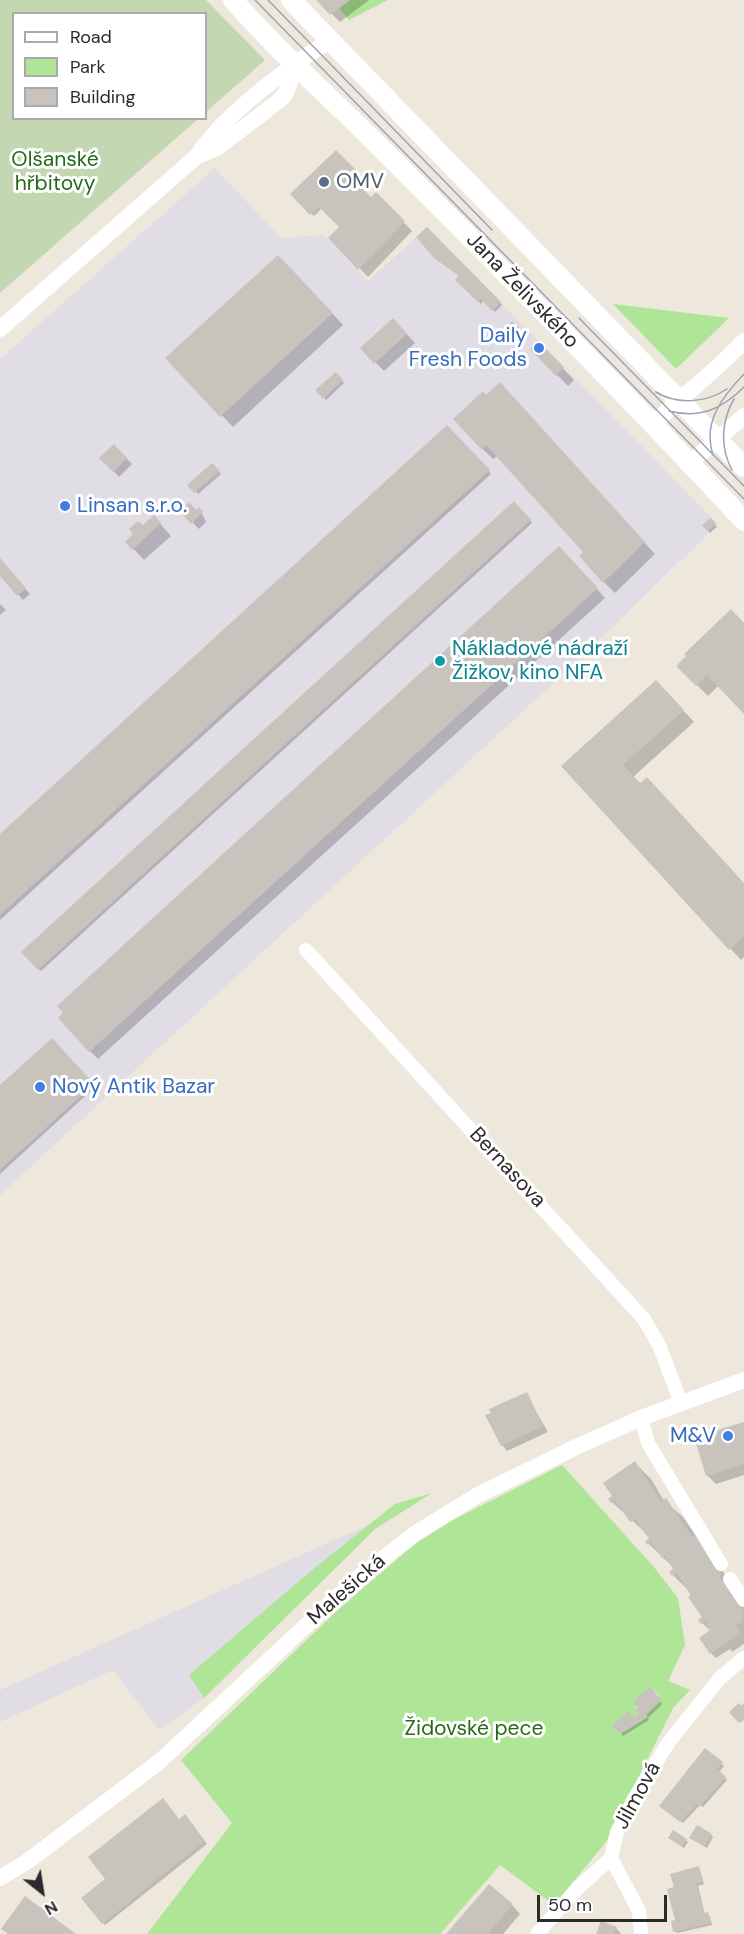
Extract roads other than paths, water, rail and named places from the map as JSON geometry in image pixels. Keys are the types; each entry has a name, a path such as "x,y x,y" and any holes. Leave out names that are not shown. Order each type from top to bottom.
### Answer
{"main road":[{"name":"Jana Želivského","path":"233,0 296,66 368,134 744,521"},
{"name":"Jana Želivského","path":"291,0 328,41 744,467"}],"street":[{"path":"0,329 197,156 209,138 273,81 328,41"},
{"path":"652,425 678,400 707,378 744,341"},
{"path":"690,464 744,416"},
{"name":"Bernasova","path":"306,950 644,1319 658,1345 681,1403"},
{"name":"Malešická","path":"0,1878 28,1861 159,1762 354,1581 416,1533 476,1496 641,1418 744,1380"},
{"path":"641,1418 648,1443 722,1564"},
{"path":"730,1579 744,1600"},
{"name":"Jilmová","path":"537,1934 594,1872 611,1858 617,1832 633,1799 668,1743 720,1678 744,1658"},
{"path":"611,1858 639,1911 641,1934"}],"tram line":[{"path":"255,0 744,499"},
{"path":"268,0 492,230"},
{"path":"579,318 744,486"},
{"path":"713,455 710,432 716,410 744,374"},
{"path":"669,411 701,413 719,406 744,387"},
{"path":"656,392 673,399 691,401 701,400 727,389"},
{"path":"732,470 725,453 724,425 734,399"}],"place":[{"name":"OMV","path":"324,182"},
{"name":"Daily Fresh Foods","path":"539,348"},
{"name":"Linsan s.r.o.","path":"65,506"},
{"name":"Nákladové nádraží Žižkov, kino NFA","path":"440,661"},
{"name":"Nový Antik Bazar","path":"40,1087"},
{"name":"M&V","path":"728,1436"}],"park label":[{"name":"Olšanské hřbitovy","path":"55,172"},
{"name":"Židovské pece","path":"474,1729"}]}
